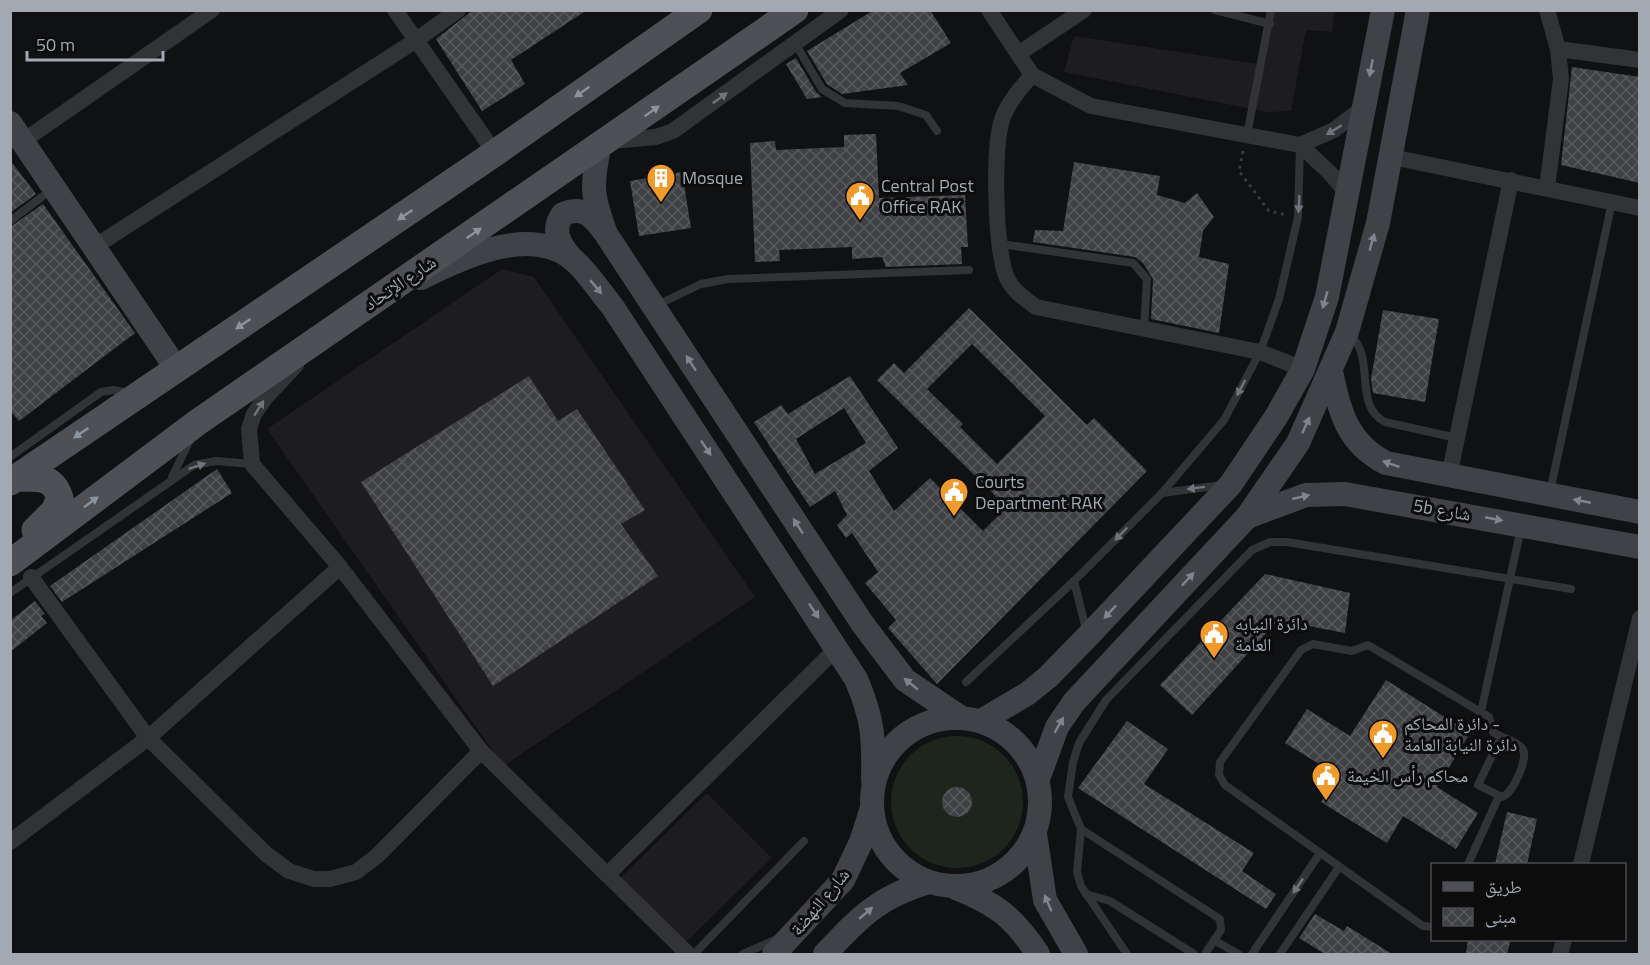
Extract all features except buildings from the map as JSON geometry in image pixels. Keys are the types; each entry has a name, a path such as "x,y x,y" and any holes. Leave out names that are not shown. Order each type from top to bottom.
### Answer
{"main road":[{"path":"12,473 136,396 495,153 699,10"},
{"name":"شارع الإتحاد","path":"21,570 198,422 604,144 795,10"},
{"path":"10,554 54,511 60,498 56,485 46,479 12,473"}],"street":[{"path":"176,368 17,132 212,10"},
{"path":"395,10 495,153"},
{"path":"94,247 415,41 458,10"},
{"path":"606,234 594,203 592,190 604,144 656,137 673,131 841,10"},
{"path":"989,10 1032,75 1091,106 1300,145 1330,173 1348,194"},
{"path":"1018,54 1084,10"},
{"path":"873,780 886,754 906,734 931,721 970,719 1027,694 1048,677 1231,484 1276,417 1303,369 1327,297 1383,10"},
{"path":"1038,779 1057,727 1074,702 1114,675 1246,517 1298,443 1347,332 1378,223 1418,10"},
{"path":"1547,10 1558,49 1561,79 1547,188"},
{"path":"1558,49 1640,60"},
{"path":"1032,75 1011,101 1002,119 995,162 1001,244 1007,277 1020,295 1036,307 1260,352 1303,369"},
{"path":"1300,145 1334,130 1364,107"},
{"path":"1392,157 1640,208"},
{"path":"1449,476 1511,180"},
{"path":"954,887 980,884 1003,873 1022,856 1035,834 1041,807 1038,779 1030,760 1017,743 1000,729 970,719 924,694 892,666 606,234 588,213 581,210 563,214 557,222 556,232 571,258 612,306 838,647 856,679 870,711 874,734 871,811 877,834 889,855 906,871 928,882 954,887 983,898 1006,913 1021,928 1038,954"},
{"path":"393,288 488,251 521,245 551,249 571,258"},
{"path":"325,335 266,397 254,414 249,429 252,464 340,567 481,751 688,954"},
{"name":"5b شارع","path":"1331,371 1342,419 1364,449 1380,460 1398,467 1640,512"},
{"path":"1429,507 1431,495 1440,488 1514,504 1532,502 1550,495"},
{"name":"5b شارع","path":"1246,517 1293,498 1319,493 1358,495 1640,547"},
{"path":"10,842 148,738 340,567"},
{"path":"21,570 148,738 266,854 289,871 314,879 330,879 356,872 377,856 481,751"},
{"path":"1581,863 1639,620"},
{"path":"607,875 838,647"},
{"name":"شارع النهضة","path":"774,954 843,880 861,842 871,811"},
{"path":"1035,834 1045,900 1076,954"},
{"name":"شارع النهضة","path":"825,954 862,914 878,902 928,882"}],"lane":[{"path":"1215,10 1270,24"},
{"path":"1247,135 1271,10"},
{"path":"795,43 822,89 845,103 898,106 926,115 937,131"},
{"path":"966,682 1074,581 1162,493 1224,420 1260,352 1279,299 1298,217 1300,145"},
{"path":"10,221 54,188"},
{"path":"1550,495 1612,202"},
{"path":"1001,244 1133,264 1147,279 1144,329"},
{"path":"653,306 701,284 728,279 969,270"},
{"path":"1347,332 1362,352 1369,405 1375,416 1385,422 1457,438"},
{"path":"172,478 198,422"},
{"path":"10,593 21,570 194,465 216,461 252,464"},
{"path":"1162,493 1231,484"},
{"path":"1481,712 1522,525"},
{"path":"1127,954 1086,894 1077,872 1081,829 1069,801 1073,762 1114,675 1252,550 1270,542 1287,542 1571,589"},
{"path":"1074,581 1088,636"},
{"path":"1431,927 1423,926 1225,785 1219,775 1223,757 1305,646 1313,644 1352,651 1368,645 1491,719 1493,732 1520,746 1525,755 1506,797 1479,787 1478,782 1501,737"},
{"path":"1468,863 1499,796"},
{"path":"1081,829 1220,919 1222,926 1205,954"},
{"path":"694,954 804,841"},
{"path":"1252,954 1320,853"},
{"path":"1280,954 1339,867"},
{"path":"1086,894 1110,901 1194,954"},
{"path":"743,954 765,943 795,934"},
{"path":"1215,940 1238,954"}],"path":[{"path":"1247,135 1239,171 1269,212 1298,217"}],"shaded area":[{"path":"1273,11 1335,11 1332,32 1306,30 1291,111 1267,112 1064,72 1074,36 1264,65"},
{"path":"502,269 534,277 755,597 503,766 267,429"},
{"path":"957,736 982,741 1004,755 1018,777 1023,802 1018,827 1004,849 982,863 957,868 932,863 910,849 896,827 891,802 896,777 910,755 932,741"},
{"path":"707,793 772,858 683,945 618,880"}],"place":[{"name":"Mosque","path":"661,204"},
{"name":"Central Post Office RAK","path":"860,222"},
{"name":"Courts Department RAK","path":"954,518"},
{"name":"دائرة النيابه العامة","path":"1214,660"},
{"name":"دائرة المحاكم - دائرة النيابة العامة","path":"1383,760"},
{"name":"محاكم رأس الخيمة","path":"1326,802"}]}
